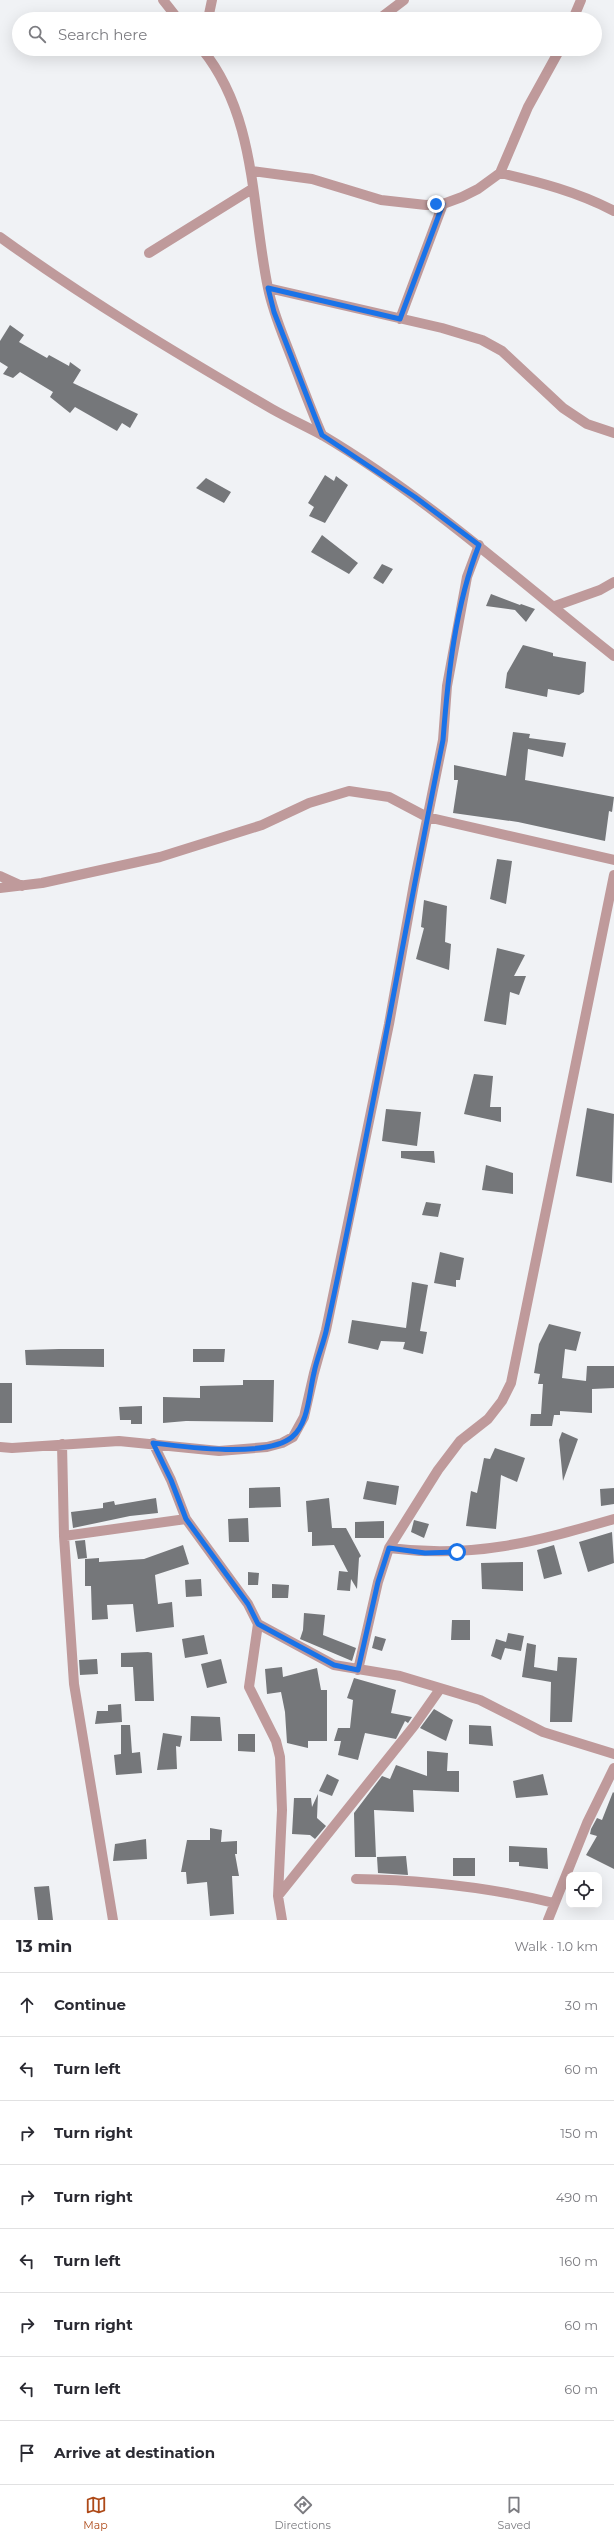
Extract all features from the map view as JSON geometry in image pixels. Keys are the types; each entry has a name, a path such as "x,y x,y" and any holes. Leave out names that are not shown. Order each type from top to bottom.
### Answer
{"street":[{"path":"163,0 172,12"},
{"path":"209,12 212,0"},
{"path":"388,12 404,0"},
{"path":"576,12 581,0"},
{"path":"210,56 231,97 247,144 252,171 252,189 268,288 274,312 322,435"},
{"path":"252,171 312,179 380,200 426,205 443,204 478,189 500,173 528,107 556,56"},
{"path":"500,173 539,182 592,199 614,211"},
{"path":"149,253 252,189"},
{"path":"400,319 443,204"},
{"path":"0,237 64,284 274,410 322,435 415,497 479,545 614,656"},
{"path":"268,288 442,328 491,344 507,355 563,408 587,424 614,433"},
{"path":"0,1447 62,1444 102,1440 153,1443 218,1451 267,1447 293,1437 304,1418 314,1373 326,1330 361,1166 443,740 447,686 467,577 479,545"},
{"path":"555,606 600,590 614,582"},
{"path":"0,888 22,886 116,869 167,855 262,825 309,803 349,791 389,797 427,817 614,860"},
{"path":"358,1670 378,1582 389,1548 438,1470 460,1441 488,1419 502,1401 511,1383 614,875"},
{"path":"0,876 22,886"},
{"path":"153,1443 171,1480 186,1519 248,1604 258,1624 249,1687 276,1741 280,1757 282,1810 278,1896 282,1920"},
{"path":"62,1444 64,1536 78,1722 113,1920"},
{"path":"64,1536 186,1519"},
{"path":"389,1548 433,1553 500,1548 531,1542 614,1519"},
{"path":"258,1624 334,1665 400,1676 480,1700 543,1732 614,1754"},
{"path":"278,1896 414,1726 440,1689"},
{"path":"548,1920 587,1823 614,1768"},
{"path":"356,1879 439,1882 501,1890 554,1903"}],"building":[{"path":"10,325 24,335 19,342 47,358 49,355 69,366 70,362 81,370 73,383 138,414 130,428 122,423 117,431 75,407 70,413 50,397 53,392 20,372 13,378 3,374 8,367 0,362 0,341"},
{"path":"325,475 334,481 336,476 348,485 325,523 309,516 314,507 308,503"},
{"path":"206,478 231,492 224,503 196,488"},
{"path":"322,535 358,563 349,574 311,552"},
{"path":"382,564 393,569 383,584 373,578"},
{"path":"491,594 535,609 526,622 515,610 486,606"},
{"path":"523,645 553,653 553,656 586,662 584,692 579,695 548,689 547,697 505,688 507,673"},
{"path":"513,732 530,734 529,738 566,743 563,757 528,749 525,780 614,797 612,812 609,811 605,841 518,822 453,813 458,780 454,780 454,765 506,776"},
{"path":"497,859 512,861 506,904 490,899"},
{"path":"424,900 447,906 445,942 451,944 449,970 416,959 424,928 421,927"},
{"path":"497,948 525,955 514,976 526,976 519,995 510,992 506,1025 484,1021"},
{"path":"474,1074 493,1076 490,1107 501,1107 501,1122 464,1114"},
{"path":"587,1108 614,1114 612,1183 576,1176"},
{"path":"386,1109 421,1112 417,1146 382,1141"},
{"path":"401,1151 434,1151 435,1163 401,1158"},
{"path":"486,1165 513,1173 513,1194 482,1190"},
{"path":"426,1202 441,1204 438,1217 422,1215"},
{"path":"440,1252 464,1258 460,1280 456,1280 456,1287 434,1283"},
{"path":"412,1282 428,1285 420,1331 427,1332 423,1354 403,1349 405,1342 381,1341 378,1350 348,1343 352,1320 406,1328"},
{"path":"549,1324 581,1332 576,1351 565,1349 562,1378 586,1381 587,1366 614,1366 614,1388 592,1389 592,1413 560,1411 560,1415 554,1415 552,1426 530,1426 531,1414 541,1414 543,1384 538,1384 540,1374 534,1373 539,1344"},
{"path":"104,1349 104,1367 26,1365 25,1350"},
{"path":"193,1349 225,1349 224,1362 193,1362"},
{"path":"243,1380 274,1380 273,1422 186,1421 163,1423 163,1397 200,1398 200,1386 243,1385"},
{"path":"0,1383 12,1383 12,1423 0,1423"},
{"path":"142,1406 142,1424 131,1424 131,1420 120,1420 119,1407"},
{"path":"562,1432 578,1439 563,1481 559,1440"},
{"path":"495,1448 525,1458 517,1482 501,1475 496,1529 466,1526 471,1491 477,1493 484,1458 490,1459"},
{"path":"367,1481 399,1486 396,1505 363,1499"},
{"path":"280,1487 281,1507 249,1508 249,1488"},
{"path":"614,1488 614,1504 601,1506 600,1489"},
{"path":"156,1498 158,1513 130,1516 73,1528 71,1512 103,1508 103,1503 114,1501 115,1505"},
{"path":"329,1498 332,1528 346,1528 361,1556 359,1558 357,1589 351,1579 350,1591 337,1590 339,1571 348,1572 334,1545 312,1546 312,1532 308,1532 306,1501"},
{"path":"248,1518 249,1542 229,1542 228,1519"},
{"path":"414,1520 429,1524 424,1538 411,1532"},
{"path":"384,1521 384,1538 355,1538 355,1522"},
{"path":"612,1532 614,1563 588,1572 579,1542"},
{"path":"85,1540 87,1558 78,1559 75,1541"},
{"path":"183,1545 189,1564 155,1575 158,1604 172,1602 174,1627 136,1632 133,1604 107,1605 108,1619 92,1620 91,1586 85,1586 85,1559 99,1558 99,1562 144,1559"},
{"path":"554,1545 562,1574 544,1579 537,1550"},
{"path":"523,1562 523,1591 482,1589 481,1563"},
{"path":"248,1572 259,1573 258,1585 248,1585"},
{"path":"201,1579 202,1596 186,1597 185,1580"},
{"path":"272,1584 289,1585 288,1598 272,1598"},
{"path":"304,1613 325,1615 323,1635 356,1648 352,1661 300,1639 303,1630"},
{"path":"452,1620 470,1620 470,1640 451,1640"},
{"path":"508,1633 524,1636 521,1651 505,1648 501,1660 491,1656 496,1639 506,1642"},
{"path":"204,1635 208,1654 185,1658 182,1639"},
{"path":"375,1636 386,1639 382,1651 372,1648"},
{"path":"527,1643 536,1645 534,1667 557,1671 558,1657 577,1658 572,1722 550,1722 551,1682 522,1677"},
{"path":"121,1653 152,1653 154,1701 135,1701 133,1667 121,1667"},
{"path":"97,1659 98,1674 80,1675 79,1660"},
{"path":"221,1659 227,1683 207,1688 201,1664"},
{"path":"282,1667 283,1677 317,1668 321,1690 327,1690 327,1741 308,1741 308,1748 287,1743 285,1712 281,1692 267,1694 265,1669"},
{"path":"354,1678 396,1690 391,1713 412,1717 408,1723 405,1721 396,1739 365,1733 358,1760 338,1755 341,1741 334,1741 338,1728 350,1728 353,1700 347,1698"},
{"path":"121,1704 122,1722 95,1724 97,1711 108,1711 108,1705"},
{"path":"434,1709 453,1720 446,1741 420,1728"},
{"path":"191,1716 220,1717 222,1741 190,1741"},
{"path":"121,1725 130,1725 132,1753 140,1752 142,1773 116,1775 114,1755 121,1754"},
{"path":"469,1725 491,1726 493,1746 469,1744"},
{"path":"163,1733 182,1736 180,1747 176,1746 177,1769 157,1770"},
{"path":"238,1734 255,1734 255,1752 238,1751"},
{"path":"427,1751 448,1753 447,1771 459,1771 459,1792 413,1790 414,1812 374,1810 376,1857 355,1857 354,1813 382,1776 390,1779 396,1765 427,1776"},
{"path":"327,1774 339,1780 332,1796 319,1791"},
{"path":"543,1774 548,1795 516,1798 513,1781"},
{"path":"613,1792 614,1869 586,1855 597,1836 590,1834 591,1829 597,1818 602,1820"},
{"path":"318,1794 317,1818 326,1826 315,1839 310,1835 292,1834 294,1798 311,1798 312,1807"},
{"path":"210,1828 222,1830 221,1842 237,1841 237,1854 235,1854 239,1876 232,1876 234,1914 210,1916 207,1882 187,1884 186,1872 181,1872 187,1840 210,1840"},
{"path":"146,1839 147,1859 113,1861 115,1844"},
{"path":"509,1846 547,1848 548,1869 519,1866 519,1862 509,1862"},
{"path":"406,1856 408,1875 378,1873 377,1857"},
{"path":"453,1858 475,1858 475,1876 453,1876"},
{"path":"49,1886 53,1920 38,1920 34,1887"}],"route":[{"path":"436,204 443,204 400,319 268,288 274,312 308,403 322,435 415,497 479,545 467,577 447,686 443,740 414,884 389,1024 361,1166 326,1330 314,1373 304,1418 293,1437 282,1443 267,1447 252,1447 218,1451 153,1443 171,1480 186,1519 248,1604 258,1624 284,1636 334,1665 358,1670 365,1633 378,1582 389,1548 425,1553 457,1552"}]}
